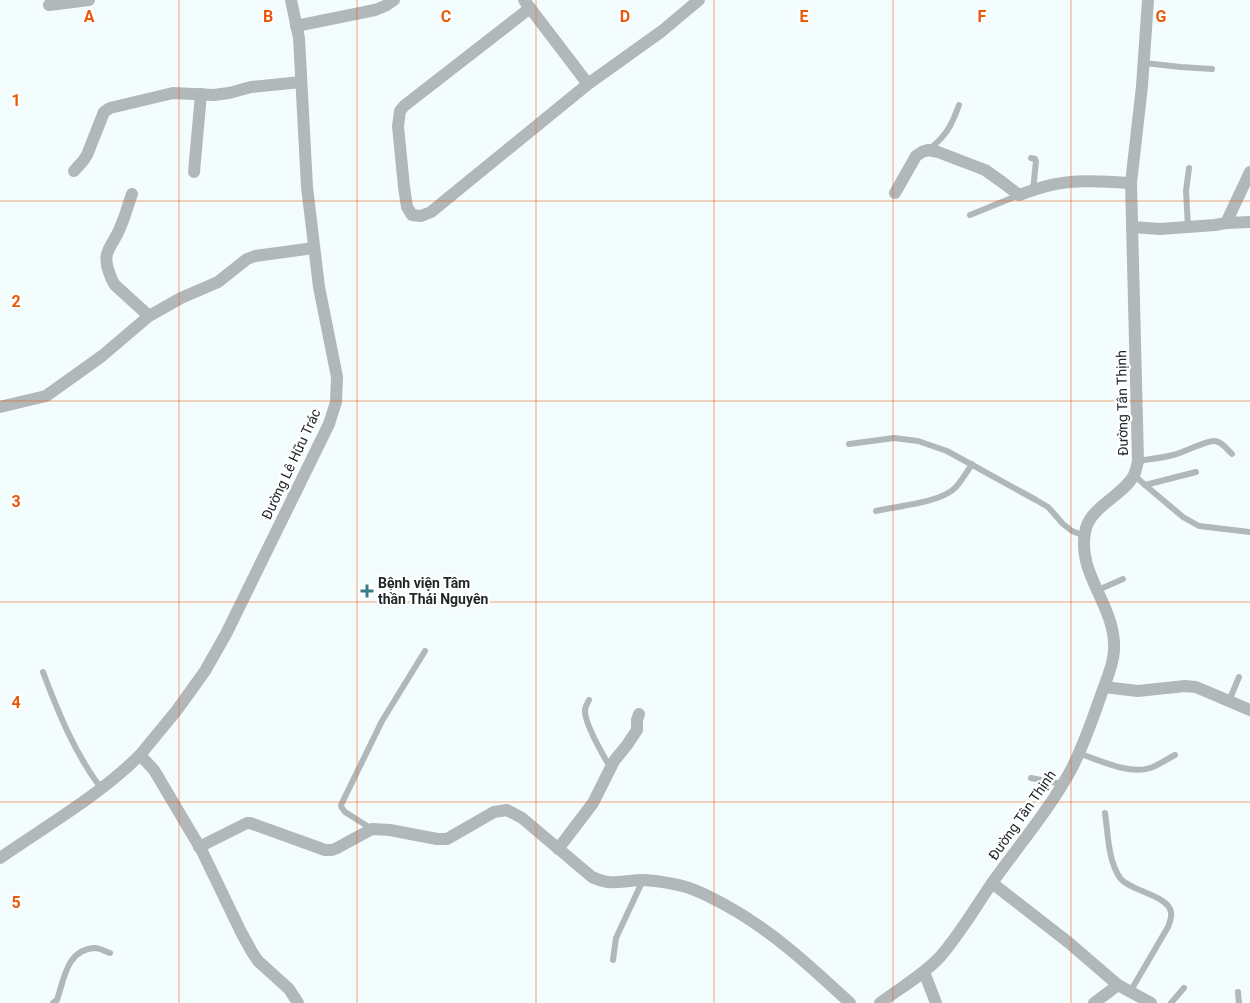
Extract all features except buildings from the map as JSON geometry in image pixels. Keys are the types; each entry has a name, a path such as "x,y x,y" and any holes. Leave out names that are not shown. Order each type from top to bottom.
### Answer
{"street":[{"path":"49,5 88,0"},
{"name":"Đường Lê Hữu Trác","path":"0,858 125,770 140,755 177,710 209,664 226,634 329,424 336,402 336,377 319,287 306,187 299,38 291,0"},
{"path":"296,26 375,10 386,6 394,0"},
{"path":"588,84 527,4 400,111 398,126 404,187 407,207 412,215 421,216 431,212 588,84 662,31 699,0"},
{"name":"Đường Tân Thịnh","path":"880,1003 924,972 940,956 960,931 992,883 1047,808 1072,767 1093,717 1112,662 1114,650 1112,629 1106,607 1088,570 1084,555 1085,536 1092,516 1126,485 1134,475 1138,461 1131,184 1142,86 1148,0"},
{"path":"74,171 87,155 104,112 110,108 173,93 214,95 252,87 301,82"},
{"path":"194,172 202,94"},
{"path":"896,193 916,156 928,150 985,170 1019,195 1058,183 1131,184"},
{"path":"1226,223 1250,172"},
{"path":"132,194 120,230 108,250 106,264 112,281 116,286 149,316"},
{"path":"1132,227 1160,229 1250,222"},
{"path":"0,407 46,396 102,356 149,316 181,298 218,282 247,259 255,256 314,248"},
{"path":"1104,687 1138,692 1196,686 1250,710"},
{"path":"558,849 593,803 610,767 637,730 639,714"},
{"path":"140,755 154,770 199,847 258,961 289,989 298,1003"},
{"path":"199,847 246,823 326,850 332,850 372,830 390,830 437,839 447,839 494,812 506,810 522,818 592,877 600,881 608,883 643,880 658,881 686,887 710,896 781,941 850,1003"},
{"path":"992,883 1068,942 1118,985 1151,1003"},
{"path":"924,972 936,1003"},
{"path":"1094,1003 1118,985"}],"lane":[{"path":"1144,63 1212,69"},
{"path":"928,150 941,140 952,125 959,105"},
{"path":"1031,158 1036,161 1033,190"},
{"path":"1188,227 1186,191 1189,168"},
{"path":"970,215 1019,195"},
{"path":"849,444 894,438 918,441 947,451 1048,507 1063,524 1072,531 1085,536"},
{"path":"1138,461 1173,456 1210,441 1221,443 1232,454"},
{"path":"876,511 944,496 956,487 972,464"},
{"path":"1145,485 1196,472"},
{"path":"1134,475 1183,516 1199,526 1250,532"},
{"path":"1098,590 1123,579"},
{"path":"372,830 346,812 341,805 382,721 425,651"},
{"path":"43,672 56,706 79,754 101,788"},
{"path":"1229,701 1239,677"},
{"path":"589,700 586,705 586,717 599,750 610,767"},
{"path":"1078,753 1137,771 1151,768 1175,755"},
{"path":"1031,778 1062,784"},
{"path":"1105,813 1111,855 1114,867 1120,877 1124,882 1161,900 1171,911 1168,927 1130,992"},
{"path":"613,960 616,938 643,880"},
{"path":"53,1003 57,1000 66,968 73,958 82,951 96,948 110,953"},
{"path":"1171,1003 1184,988"},
{"path":"1238,992 1239,1003"}],"place":[{"name":"Bệnh viện Tâm thần Thái Nguyên","path":"367,591"}]}
